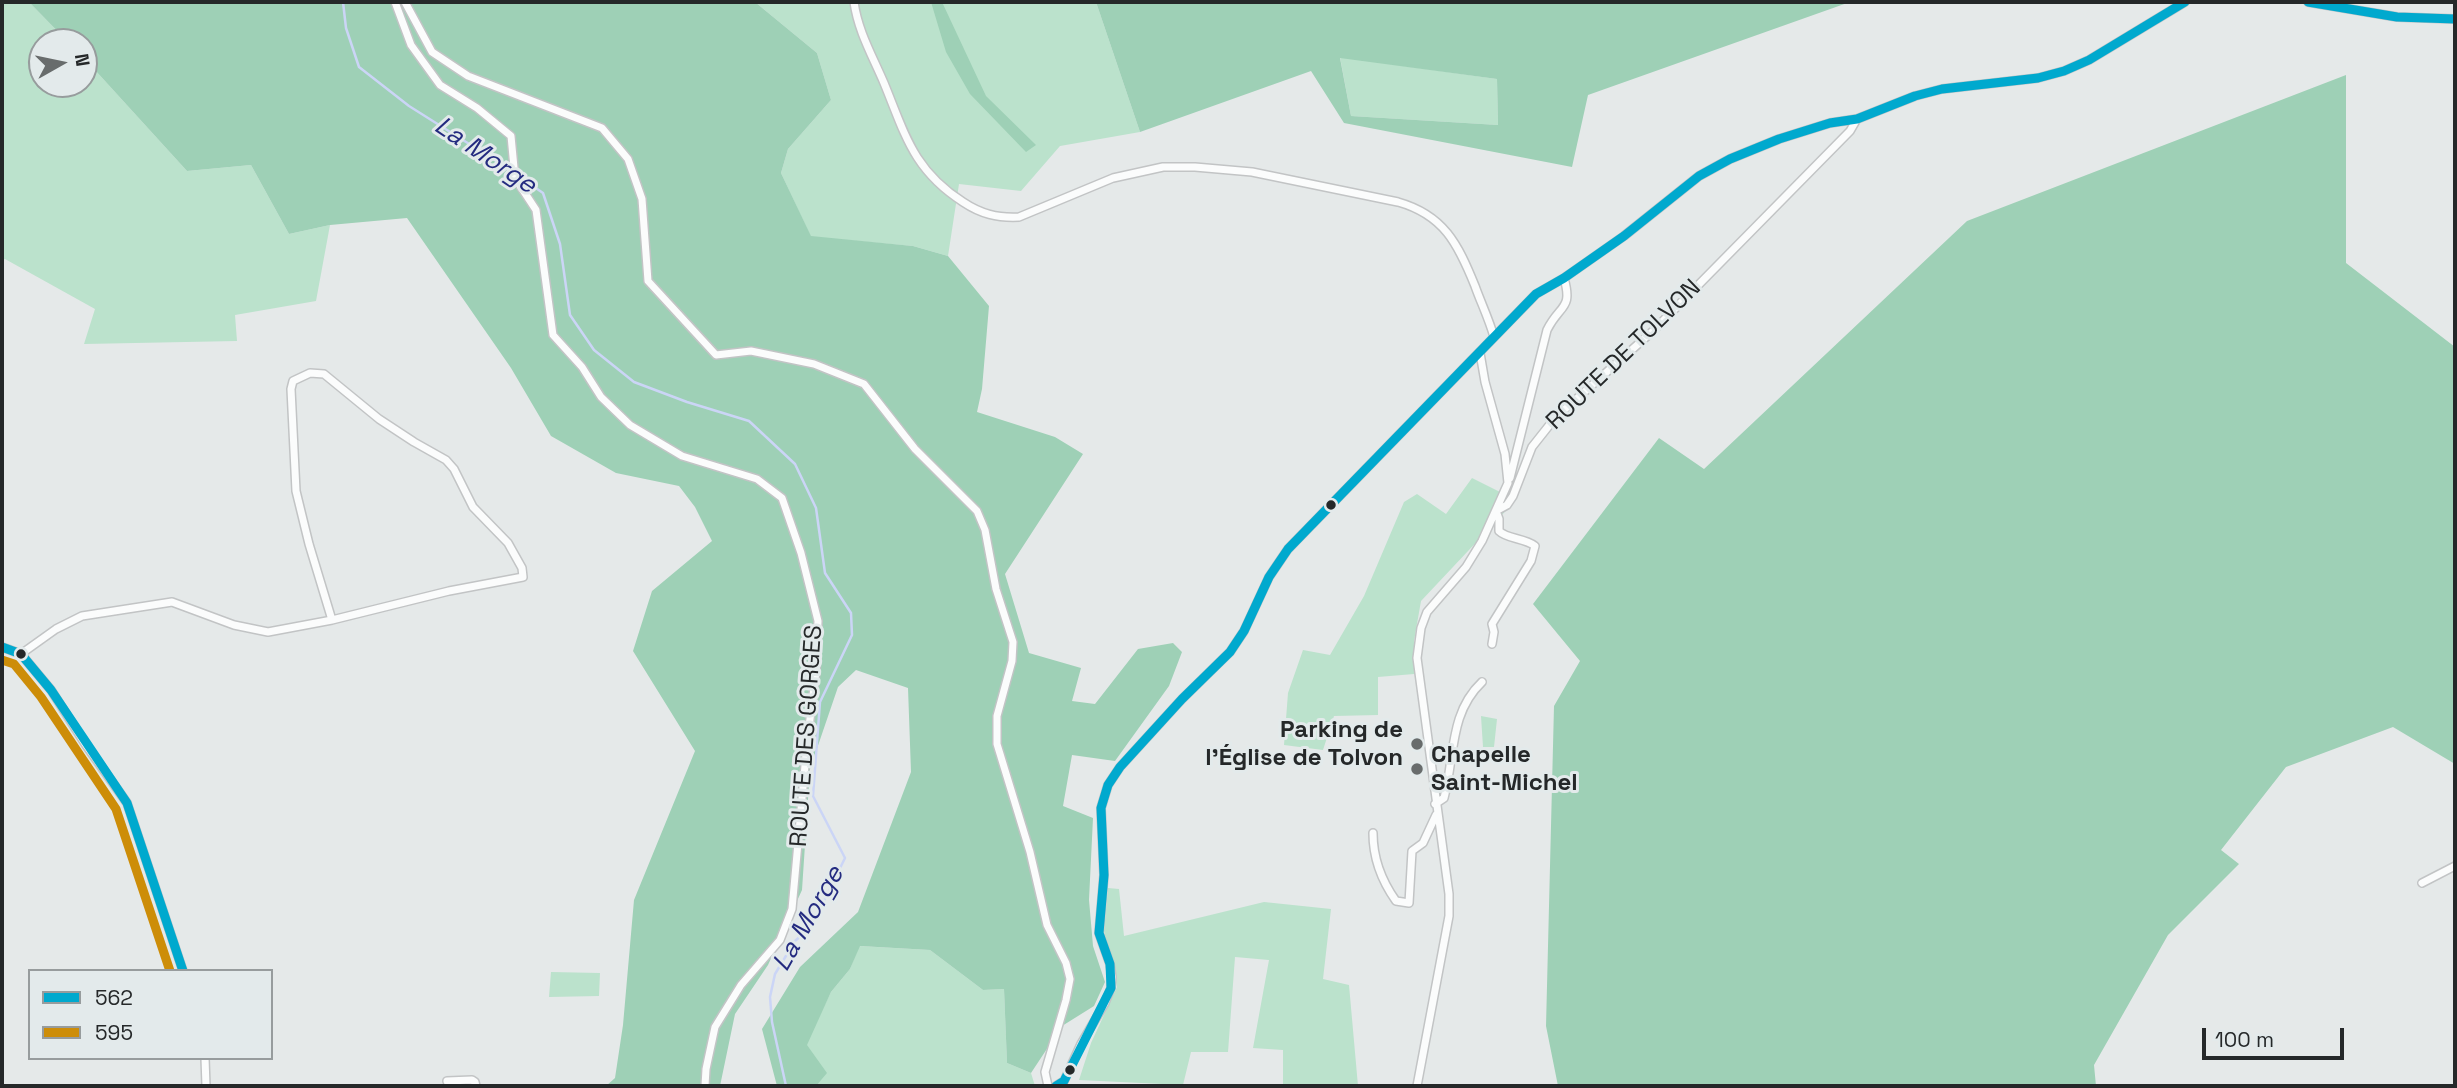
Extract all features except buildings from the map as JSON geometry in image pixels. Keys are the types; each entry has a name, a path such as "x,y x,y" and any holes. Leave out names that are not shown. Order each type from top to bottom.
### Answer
{"street":[{"name":"ROUTE DES GORGES","path":"395,2 411,45 440,85 477,108 511,136 515,178 536,210 553,335 582,367 601,397 630,425 682,456 757,479 782,498 801,553 817,621 817,671 807,743 793,909 780,940 741,985 715,1027 705,1086"},
{"path":"405,2 432,52 468,76 602,128 628,159 642,199 648,281 669,307 716,355 751,351 814,364 864,384 915,449 977,511 985,530 996,589 1013,642 1012,661 997,716 998,744 1030,852 1047,925 1066,963 1070,979 1045,1072 1048,1086"},
{"path":"854,2 862,35 920,165 947,192 972,208 1002,218 1019,216 1113,178 1146,169 1174,167 1252,172 1398,202 1416,207 1435,219 1449,234 1465,262 1494,337"},
{"name":"ROUTE DE TOLVON","path":"1417,1086 1450,916 1417,658 1421,628 1427,612 1437,598 1466,567 1496,511 1507,505 1513,496 1532,447 1555,418 1654,330 1850,131 1857,120 1915,96 1942,89 2038,78 2064,71 2089,60 2185,2"},
{"path":"2308,2 2397,17 2455,19"},
{"path":"1056,1086 1064,1081 1111,988 1110,964 1099,933 1104,875 1101,808 1108,785 1182,699 1230,652 1244,631 1269,577 1288,549 1536,294 1624,236 1699,176 1730,159 1779,139 1830,123 1857,120"},
{"path":"1492,644 1492,624 1531,561 1535,547 1516,537 1504,536 1499,531 1496,511 1508,483 1547,330 1552,318 1566,303 1569,295 1564,278"},
{"path":"1480,353 1504,454 1508,483"},
{"path":"21,654 55,629 82,615 172,602 234,625 268,632 332,620 449,591 523,577 524,573 508,543 473,506 451,464 379,419 324,374 310,373 293,381 291,390 296,491 332,620"},
{"path":"2,647 21,654 51,691 127,803 182,969"},
{"path":"1435,804 1444,798 1462,709 1469,694 1482,682"},
{"path":"1373,833 1373,853 1381,876 1396,901 1409,903 1412,851 1423,843 1437,814"},
{"path":"2422,883 2455,866"},
{"path":"205,1060 206,1086"},
{"path":"447,1081 471,1080 476,1086"}],"green space":[{"path":"2,2 29,2 54,28 28,28 28,98 98,98 98,73 187,171 251,165 289,234 330,225 316,301 235,315 237,341 84,344 95,309 5,259 2,260"},
{"path":"29,2 755,2 817,53 831,100 788,149 781,173 811,236 913,246 948,256 989,306 982,389 977,412 1055,437 1083,454 1005,574 1029,653 1081,668 1072,701 1095,704 1138,649 1173,643 1182,652 1169,686 1115,761 1072,755 1063,806 1093,818 1089,900 1093,946 1105,982 1094,1006 1062,1026 1031,1073 1007,1063 1004,989 983,990 930,950 860,946 850,969 831,992 807,1045 827,1073 816,1086 777,1086 762,1029 800,967 858,912 911,772 908,688 856,670 838,687 810,769 802,890 768,965 735,1014 720,1086 606,1086 615,1078 623,1025 634,900 695,751 633,651 652,591 712,541 695,507 679,486 616,473 551,436 511,368 407,218 330,225 289,234 251,165 187,171 98,73 98,28 54,28"},
{"path":"755,2 1096,2 1140,132 1060,146 1021,191 959,184 948,256 913,246 811,237 781,173 788,149 831,100 817,53"},
{"path":"931,2 942,2 986,96 1036,145 1026,152 970,94 946,52"},
{"path":"1096,2 1850,2 1588,95 1572,167 1344,123 1311,71 1140,132","holes":["1340,58 1497,79 1498,125 1351,116"]},
{"path":"1340,57 1497,79 1498,125 1351,116"},
{"path":"2346,75 2346,263 2455,347 2455,764 2393,727 2286,767 2221,850 2239,864 2168,935 2094,1065 2096,1086 1558,1086 1546,1026 1554,706 1580,661 1533,604 1659,438 1704,469 1967,221"},
{"path":"1472,478 1516,500 1421,601 1414,641 1414,674 1378,677 1378,715 1334,716 1323,750 1284,745 1288,693 1303,650 1330,655 1364,596 1404,502 1417,494 1446,514"},
{"path":"1481,716 1497,719 1494,747 1483,747"},
{"path":"1108,888 1119,889 1124,936 1264,902 1331,909 1323,979 1349,985 1358,1086 1283,1086 1283,1050 1253,1048 1269,960 1235,957 1228,1052 1191,1052 1183,1085 1079,1080 1091,1043 1117,987 1104,931"},
{"path":"859,946 930,950 983,990 1004,989 1007,1063 1031,1073 1035,1086 785,1086 831,992 850,969"},
{"path":"551,972 600,973 599,996 549,997"}],"waterway":[{"name":"La Morge","path":"343,2 346,28 359,67 409,106 512,171"},
{"name":"La Morge","path":"517,175 543,193 560,244 570,315 594,350 634,382 749,421 795,464 816,508 825,573 851,613 852,635 820,702 813,796 845,858 811,927 795,941 775,974 770,997 772,1022 786,1086"}],"transit line":[{"name":"562","path":"1056,1086 1064,1081 1111,988 1110,964 1099,933 1104,875 1101,808 1108,785 1120,767 1182,699 1230,652 1244,631 1269,577 1288,549 1536,294 1624,236 1699,176 1730,159 1779,139 1830,123 1857,119 1915,96 1942,89 2038,78 2064,71 2089,60 2185,2"},
{"name":"562","path":"2308,2 2397,17 2455,19"},
{"name":"562","path":"2,647 21,654 51,690 127,803 182,969"},
{"name":"595","path":"2,660 14,664 41,697 116,809 169,969"}],"place":[{"name":"Parking de l'Église de Tolvon","path":"1417,744"},
{"name":"Chapelle Saint-Michel","path":"1417,769"}]}
